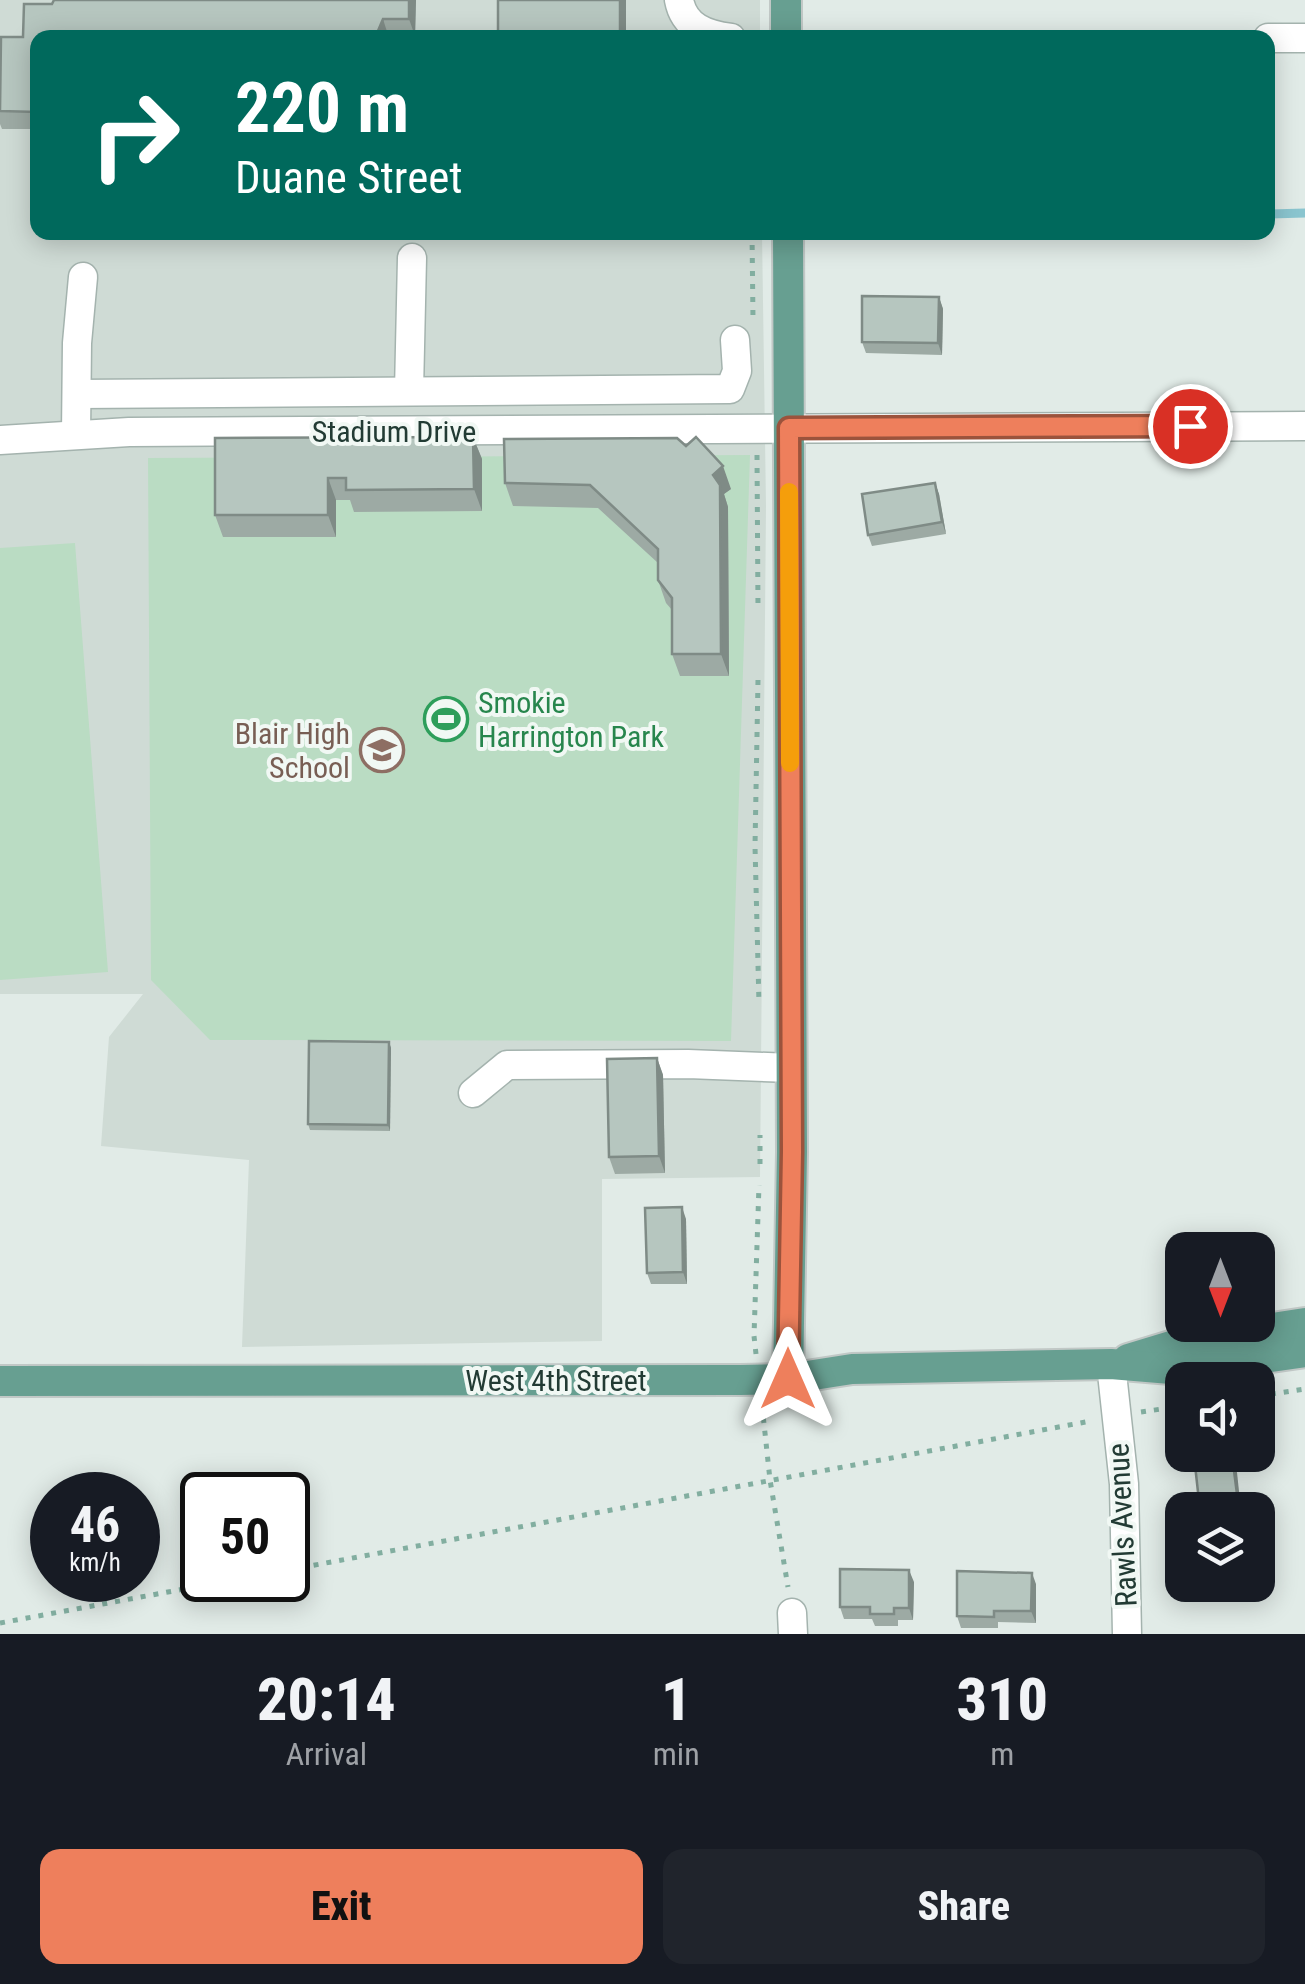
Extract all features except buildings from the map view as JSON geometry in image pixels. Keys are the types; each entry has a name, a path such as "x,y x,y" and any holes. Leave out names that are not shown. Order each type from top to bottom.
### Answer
{"main road":[{"path":"786,0 786,30"},
{"path":"788,240 792,1068 788,1379"},
{"name":"West 4th Street","path":"1111,1364 1184,1342 1305,1323"},
{"name":"West 4th Street","path":"0,1381 788,1379 852,1369 1111,1364 1183,1370 1305,1352"}],"street":[{"path":"679,0 688,22 703,30"},
{"path":"1275,38 1305,38"},
{"path":"409,391 412,258"},
{"path":"76,434 77,343 83,277"},
{"path":"76,394 730,389 744,332"},
{"name":"Stadium Drive","path":"0,440 76,434 1305,426"},
{"path":"473,1093 507,1065 792,1068"},
{"name":"Rawls Avenue","path":"1111,1364 1124,1484 1127,1634"}],"path":[{"path":"744,332 751,240"},
{"path":"756,429 758,611"},
{"path":"758,663 755,846 760,1005"},
{"path":"754,1336 760,1122"},
{"path":"1275,1393 1305,1389"},
{"path":"761,1398 792,1624"},
{"path":"310,1566 1165,1409"},
{"path":"0,1623 180,1590"}],"shaded area":[{"name":"Blair High School","path":"0,0 760,0 760,30 30,30 30,240 762,240 766,506 760,1177 602,1179 602,1341 242,1347 249,1160 101,1146 109,1037 143,994 0,994"}],"green space":[{"name":"Smokie Harrington Park","path":"750,455 731,1041 210,1040 151,980 148,458"},
{"path":"75,543 108,972 0,980 0,548"}],"waterway":[{"path":"1275,214 1305,213"}],"slow traffic":[{"path":"789,492 790,763"}],"place":[{"name":"Smokie Harrington Park","path":"446,719"},
{"name":"Blair High School","path":"382,750"}],"route":[{"path":"788,1379 792,1152 789,428 1190,426"}]}
